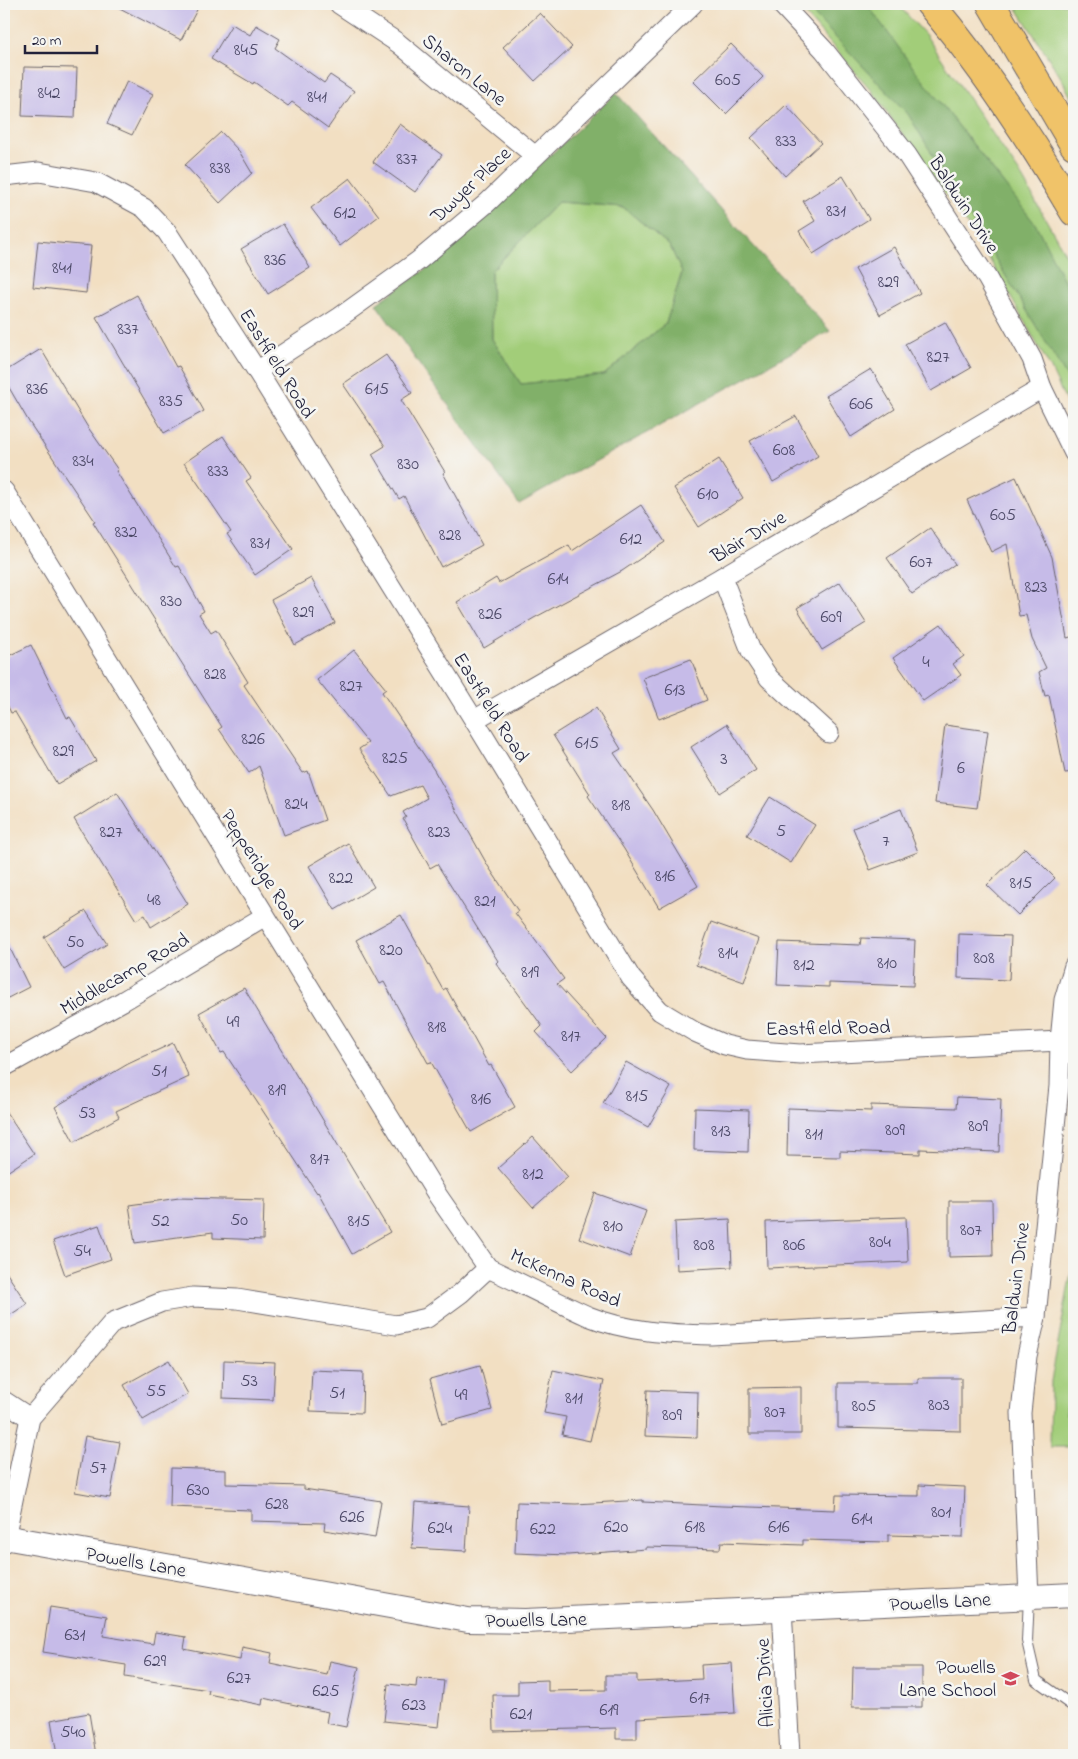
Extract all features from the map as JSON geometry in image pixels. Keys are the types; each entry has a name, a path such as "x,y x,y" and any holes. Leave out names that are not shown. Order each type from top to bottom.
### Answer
{"highway":[{"path":"930,4 987,75 1036,148 1074,212"},
{"path":"991,4 1074,145"}],"street":[{"name":"Sharon Lane","path":"339,4 398,43 534,155"},
{"name":"Dwyer Place","path":"257,371 340,318 418,261 487,203 534,155 693,4"},
{"name":"Baldwin Drive","path":"781,4 824,50 907,155 987,278 1032,359 1042,388 1074,453"},
{"name":"Eastfield Road","path":"4,176 39,172 96,182 144,208 167,232 257,371 474,720 631,978 660,1010 695,1032 725,1045 747,1050 800,1054 1060,1041"},
{"name":"Blair Drive","path":"474,720 722,577 1042,388"},
{"name":"Pepperidge Road","path":"4,491 438,1196 488,1268"},
{"path":"722,577 752,651 769,678 829,733"},
{"name":"Middlecamp Road","path":"4,1067 123,1001 265,916"},
{"name":"Baldwin Drive","path":"1029,1597 1021,1413 1027,1356 1036,1317 1059,1086 1060,1041 1064,1000 1074,966"},
{"name":"McKenna Road","path":"4,1539 30,1418 113,1322 162,1302 194,1297 237,1299 396,1325 427,1318 461,1293 488,1268 588,1316 628,1328 663,1334 711,1335 1036,1317"},
{"path":"4,1401 30,1418"},
{"name":"Powells Lane","path":"4,1539 468,1620 525,1621 1074,1595"},
{"name":"Alicia Drive","path":"782,1608 790,1755"}],"lane":[{"path":"1029,1597 1028,1641 1036,1680 1074,1707"}],"green space":[{"path":"796,4 897,4 925,34 1020,174 1074,269 1074,419 1051,369 981,244 872,91"},
{"path":"804,4 867,4 915,70 1036,225 1074,300 1074,389 908,114"},
{"path":"1014,4 1074,4 1074,103 1060,76"},
{"path":"616,93 830,331 519,504 376,304 426,269 494,211","holes":["558,202 623,207 670,246 682,273 666,323 604,375 521,384 492,339 491,271"]},
{"path":"558,202 623,207 670,246 682,272 666,323 604,375 521,384 492,339 491,271"},
{"path":"1074,1257 1074,1447 1050,1447 1051,1381"},
{"path":"1074,1342 1074,1418 1066,1414"}],"building":[{"path":"112,4 200,4 181,40"},
{"path":"540,13 572,47 535,81 503,47"},
{"path":"232,24 250,35 256,25 280,39 275,48 324,83 330,75 354,91 328,128 292,102 288,106 254,82 253,84 211,59"},
{"path":"731,44 763,77 726,114 693,81"},
{"path":"24,67 77,68 75,118 22,116"},
{"path":"127,81 153,94 132,135 107,124"},
{"path":"786,105 821,143 785,176 751,138"},
{"path":"400,124 442,155 415,192 373,162"},
{"path":"221,132 239,151 252,173 220,203 185,165"},
{"path":"843,176 869,219 813,254 799,231 815,221 803,201"},
{"path":"350,178 379,216 340,246 311,208"},
{"path":"283,224 310,268 268,294 241,249"},
{"path":"38,241 91,246 86,293 33,287"},
{"path":"894,247 920,293 880,315 855,269"},
{"path":"137,295 176,367 179,366 204,411 164,433 96,317"},
{"path":"945,322 971,368 931,391 905,344"},
{"path":"41,349 87,426 118,470 116,471 176,567 179,566 204,611 199,614 211,633 216,630 248,682 244,685 303,773 308,771 325,820 284,835 259,766 249,773 219,729 222,727 93,522 95,521 29,422 4,379 4,372"},
{"path":"386,355 412,393 401,400 445,472 443,473 482,545 441,567 404,496 399,499 372,454 385,446 343,384"},
{"path":"871,369 895,409 851,437 826,396"},
{"path":"796,416 818,456 773,482 750,441"},
{"path":"223,436 251,478 246,481 293,549 255,575 227,534 231,532 184,463"},
{"path":"719,459 743,498 699,527 674,488"},
{"path":"1016,477 1052,557 1067,638 1074,636 1074,772 1065,773 1049,695 1045,696 1039,672 1046,668 1032,639 1026,615 1019,616 1007,544 991,552 967,500"},
{"path":"641,505 665,542 622,571 534,618 484,648 457,602 496,578 499,583 569,545 572,551"},
{"path":"930,528 955,564 912,594 887,558"},
{"path":"311,578 335,623 295,645 271,600"},
{"path":"840,582 866,623 822,650 797,608"},
{"path":"941,624 964,656 953,664 961,675 923,701 893,658"},
{"path":"31,645 67,718 70,717 96,761 57,784 15,712 11,713 4,698 4,658"},
{"path":"354,650 386,689 382,692 434,770 488,866 518,911 515,913 564,979 557,984 606,1038 572,1071 536,1032 542,1026 496,963 498,961 437,864 430,868 403,819 406,817 403,812 427,798 420,785 391,796 359,749 368,743 317,680"},
{"path":"691,659 707,700 659,719 643,678"},
{"path":"596,708 621,749 614,753 653,810 698,886 659,908 624,849 588,796 590,794 553,735"},
{"path":"727,724 756,770 720,793 691,747"},
{"path":"945,725 988,731 977,808 935,803"},
{"path":"117,792 188,904 151,927 145,915 136,920 74,819"},
{"path":"770,797 815,825 791,863 747,835"},
{"path":"901,809 918,852 870,870 853,828"},
{"path":"348,843 374,887 335,910 309,866"},
{"path":"1025,848 1055,878 1018,915 987,885"},
{"path":"86,911 107,944 64,970 44,937"},
{"path":"401,915 443,990 446,988 489,1066 491,1065 515,1107 471,1132 431,1062 428,1063 384,982 380,984 356,940"},
{"path":"711,922 759,939 744,982 696,965"},
{"path":"959,934 1011,936 1009,980 958,978"},
{"path":"4,936 29,987 4,1000"},
{"path":"861,938 915,940 913,986 829,983 829,987 777,985 779,942 860,945"},
{"path":"244,988 390,1232 352,1254 318,1192 224,1052 221,1053 199,1013"},
{"path":"173,1043 189,1077 116,1111 119,1117 74,1142 55,1107 128,1064"},
{"path":"626,1062 671,1087 648,1127 603,1103"},
{"path":"957,1097 1001,1099 999,1152 920,1149 920,1154 840,1151 840,1157 787,1156 788,1108 871,1111 871,1105 956,1108"},
{"path":"695,1108 749,1110 748,1152 694,1150"},
{"path":"4,1109 34,1154 4,1174"},
{"path":"533,1137 568,1177 533,1208 498,1168"},
{"path":"595,1193 646,1211 630,1257 579,1238"},
{"path":"179,1198 264,1200 263,1240 213,1238 213,1232 135,1243 129,1205"},
{"path":"949,1201 992,1201 993,1256 949,1257"},
{"path":"906,1217 908,1262 767,1268 766,1222"},
{"path":"730,1219 732,1267 677,1270 675,1222"},
{"path":"99,1225 111,1259 65,1275 53,1241"},
{"path":"4,1269 27,1304 4,1319"},
{"path":"169,1360 188,1394 143,1420 124,1385"},
{"path":"224,1360 275,1362 273,1400 223,1398"},
{"path":"480,1365 492,1410 442,1424 430,1379"},
{"path":"312,1370 363,1372 362,1413 310,1411"},
{"path":"553,1370 604,1381 590,1441 562,1435 566,1417 544,1413"},
{"path":"918,1378 961,1378 961,1431 838,1428 838,1383 918,1383"},
{"path":"801,1387 801,1434 749,1434 749,1388"},
{"path":"647,1390 698,1392 697,1438 645,1436"},
{"path":"85,1436 120,1442 110,1498 75,1492"},
{"path":"171,1468 226,1470 226,1484 304,1486 304,1489 381,1501 375,1538 324,1530 325,1523 251,1521 251,1510 170,1507"},
{"path":"919,1485 965,1487 963,1537 888,1535 888,1542 803,1540 803,1545 721,1542 720,1549 646,1547 646,1549 568,1555 515,1553 517,1502 576,1504 643,1500 643,1502 835,1510 836,1495 919,1496"},
{"path":"415,1502 469,1506 466,1551 412,1548"},
{"path":"50,1607 107,1616 103,1636 153,1644 155,1632 186,1637 184,1649 240,1660 242,1647 272,1653 270,1663 327,1675 330,1661 359,1667 346,1727 326,1723 328,1712 263,1698 262,1705 208,1694 209,1690 125,1677 126,1665 43,1652"},
{"path":"732,1663 735,1713 637,1718 637,1739 616,1739 616,1728 494,1731 493,1695 518,1695 518,1681 548,1680 548,1691 606,1690 606,1675 637,1675 637,1682 702,1679 701,1665"},
{"path":"853,1667 922,1667 922,1707 852,1707"},
{"path":"417,1678 444,1681 439,1727 384,1721 388,1684 416,1687"},
{"path":"89,1713 96,1755 57,1755 51,1720"}],"place":[{"name":"Powells Lane School","path":"1010,1678"}]}
